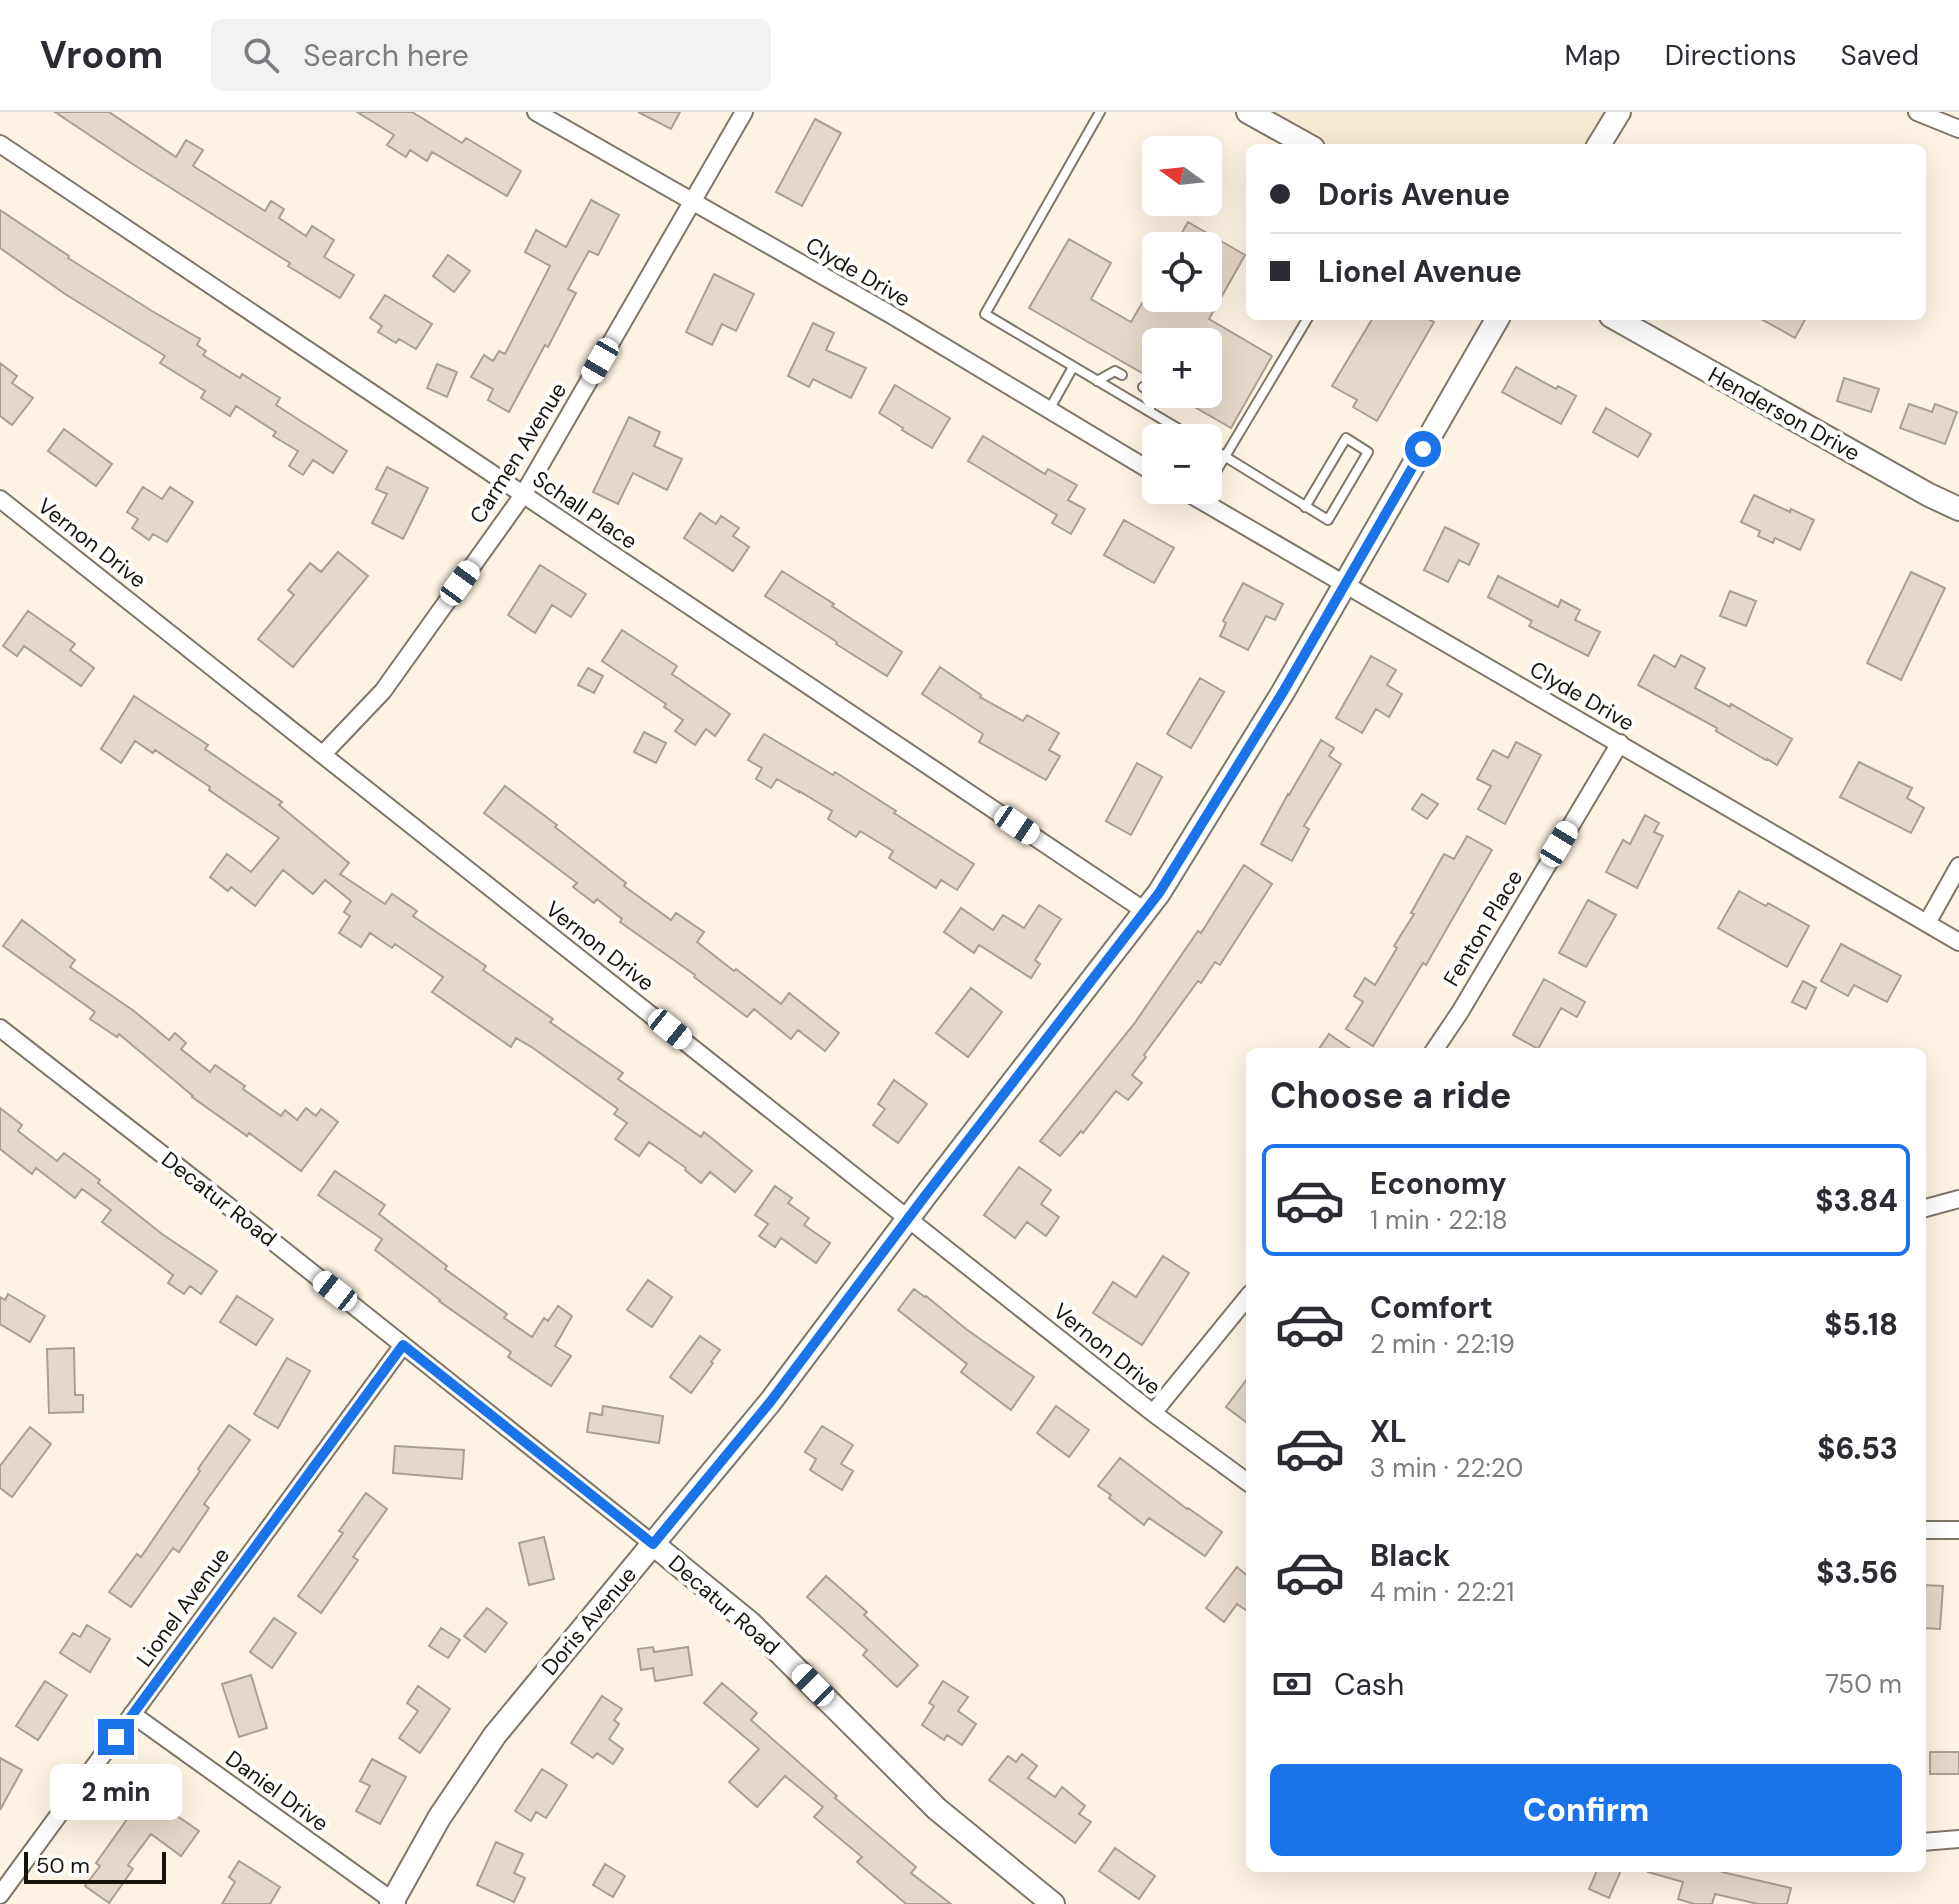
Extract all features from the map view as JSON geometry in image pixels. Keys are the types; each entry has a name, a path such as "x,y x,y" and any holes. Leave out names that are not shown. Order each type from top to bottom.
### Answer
{"street":[{"name":"Clyde Drive","path":"536,112 888,313 1142,466"},
{"name":"Carmen Avenue","path":"323,754 383,691 523,495 744,112"},
{"path":"1248,112 1306,144"},
{"path":"1599,144 1619,112"},
{"path":"1917,112 1959,129"},
{"name":"Schall Place","path":"0,144 1145,911"},
{"name":"Doris Avenue","path":"393,1903 439,1818 495,1735 771,1401 1168,879 1275,706 1497,320"},
{"name":"Henderson Drive","path":"1618,320 1959,509"},
{"name":"Vernon Drive","path":"0,499 1153,1413 1246,1481"},
{"name":"Clyde Drive","path":"1222,503 1345,586 1959,942"},
{"name":"Fenton Place","path":"1436,1048 1620,743"},
{"path":"1927,923 1959,866"},
{"name":"Decatur Road","path":"0,1028 750,1623 937,1809 1053,1904"},
{"path":"1926,1208 1959,1199"},
{"path":"1153,1413 1246,1299"},
{"name":"Lionel Avenue","path":"0,1895 403,1345"},
{"path":"1926,1530 1959,1530"},
{"name":"Daniel Drive","path":"132,1714 393,1903"},
{"path":"1926,1842 1959,1839"}],"lane":[{"path":"1100,112 985,314 1171,424"},
{"path":"1222,462 1307,320"},
{"path":"1049,411 1073,367"},
{"path":"1097,381 1115,371 1122,375"},
{"path":"1222,455 1305,507 1328,520 1368,452 1346,438 1305,507"}],"shaded area":[{"path":"1248,112 1619,112 1599,144 1306,144"}],"building":[{"path":"55,112 109,112 176,157 186,140 203,150 193,166 265,211 271,201 284,209 279,218 306,236 312,226 334,240 324,257 354,275 340,298"},
{"path":"357,112 412,112 462,143 466,138 521,171 507,196 432,152 427,161 410,150 406,157 387,145 394,135"},
{"path":"638,112 680,112 671,129"},
{"path":"815,119 841,133 802,206 776,192"},
{"path":"591,200 619,215 598,255 589,251 568,289 576,293 509,412 488,400 493,389 471,377 484,355 493,361 499,351 505,354 550,266 525,252 536,230 566,247"},
{"path":"0,210 68,258 200,339 197,345 206,351 203,355 240,378 242,374 280,398 276,405 347,451 333,473 313,460 303,475 289,466 298,451 273,436 276,432 236,406 230,416 201,398 205,391 160,363 165,356 65,294 0,248"},
{"path":"1188,222 1205,232 1182,232"},
{"path":"1069,239 1111,263 1091,299 1131,322 1142,303 1142,312 1213,312 1209,319 1272,356 1231,428 1196,408 1222,408 1222,328 1142,328 1142,373 1029,308"},
{"path":"1222,242 1245,255 1222,296"},
{"path":"448,255 470,271 454,292 433,276"},
{"path":"714,274 754,294 736,331 722,324 712,345 686,332"},
{"path":"385,295 432,324 416,349 399,339 396,343 378,332 382,326 370,318"},
{"path":"1372,320 1434,322 1377,421 1353,407 1357,400 1332,386"},
{"path":"1763,320 1805,320 1795,338"},
{"path":"813,323 834,333 826,350 866,368 851,398 813,379 809,387 788,376"},
{"path":"0,363 17,376 12,383 33,398 12,425 0,416"},
{"path":"437,364 457,372 447,397 427,388"},
{"path":"1516,367 1556,389 1558,386 1576,396 1561,424 1502,392"},
{"path":"1844,378 1879,389 1871,412 1837,401"},
{"path":"895,385 950,418 932,448 879,413"},
{"path":"1909,404 1932,412 1935,404 1957,412 1945,444 1900,428"},
{"path":"1606,408 1651,434 1638,457 1593,432"},
{"path":"629,417 660,432 654,446 682,459 667,490 633,473 618,504 593,492"},
{"path":"64,429 112,464 96,486 48,451"},
{"path":"983,436 1045,474 1048,469 1077,485 1068,500 1085,509 1071,534 1052,523 1057,515 968,461"},
{"path":"387,467 428,488 403,539 372,523 387,494 376,489"},
{"path":"143,487 162,499 170,487 193,502 167,542 153,534 149,540 132,528 138,519 127,512"},
{"path":"1754,495 1814,520 1800,550 1775,538 1773,543 1758,536 1760,531 1741,522"},
{"path":"700,513 716,524 721,516 739,528 733,536 749,547 733,571 684,538"},
{"path":"1124,520 1174,548 1154,583 1104,555"},
{"path":"1445,527 1479,544 1469,565 1459,560 1448,582 1424,570"},
{"path":"338,552 368,576 293,667 258,639 294,595 288,590 310,563 321,572"},
{"path":"540,565 586,594 571,617 552,605 535,633 508,615"},
{"path":"782,571 902,652 887,676 765,596"},
{"path":"1911,572 1945,588 1901,680 1867,663"},
{"path":"1498,576 1558,607 1561,600 1580,610 1575,620 1600,632 1588,656 1529,626 1532,621 1488,597"},
{"path":"1243,583 1283,604 1275,620 1266,616 1248,650 1220,636 1226,623 1223,621"},
{"path":"1730,591 1756,601 1746,626 1720,616"},
{"path":"28,611 75,644 70,650 94,668 81,686 24,646 17,656 3,646"},
{"path":"622,630 677,666 672,674 730,714 715,736 706,729 695,745 675,731 683,720 664,707 666,704 602,661"},
{"path":"1654,655 1675,667 1681,655 1705,668 1695,688 1730,707 1731,704 1792,739 1777,765 1638,685"},
{"path":"1371,656 1396,670 1387,685 1402,694 1389,717 1376,709 1362,733 1336,718"},
{"path":"940,667 980,697 1023,721 1027,715 1059,733 1049,750 1060,756 1046,780 979,742 983,734 922,694"},
{"path":"588,668 603,676 594,693 578,685"},
{"path":"1200,678 1224,692 1191,748 1167,734"},
{"path":"134,696 208,745 205,749 282,802 279,805 349,863 340,874 385,904 392,894 417,911 413,916 486,966 483,970 623,1073 618,1079 701,1137 704,1132 752,1171 735,1192 710,1172 701,1183 686,1168 649,1142 639,1156 615,1139 627,1123 614,1114 618,1109 533,1048 516,1038 511,1047 432,992 443,977 395,944 392,948 370,933 361,947 339,933 350,916 344,912 351,901 325,880 313,894 283,870 255,906 231,887 228,891 210,877 227,854 251,872 279,838 155,750 153,753 135,741 121,763 101,749"},
{"path":"644,732 666,743 656,763 634,752"},
{"path":"764,734 833,775 835,772 974,864 957,890 941,880 936,888 889,858 893,851 860,831 856,837 828,819 832,811 799,791 777,779 771,788 756,779 762,768 748,760"},
{"path":"1321,740 1334,748 1329,756 1341,764 1304,826 1309,829 1292,861 1261,844"},
{"path":"1516,742 1541,755 1505,824 1478,809 1491,786 1477,779 1493,750 1508,758"},
{"path":"1859,762 1912,788 1907,798 1924,808 1911,833 1840,797"},
{"path":"1137,763 1162,777 1131,835 1106,821"},
{"path":"505,786 557,825 555,827 626,883 624,886 671,920 676,913 704,932 697,942 734,971 736,969 781,1004 789,993 839,1033 825,1051 798,1030 791,1039 754,1009 747,1017 695,975 620,922 622,919 597,899 594,903 573,887 577,883 484,813"},
{"path":"1422,794 1438,804 1427,819 1412,809"},
{"path":"1645,815 1659,823 1654,832 1663,836 1637,888 1606,872 1623,840 1630,844"},
{"path":"1467,836 1492,850 1426,965 1423,963 1373,1046 1346,1029 1363,1002 1354,996 1365,978 1375,985 1444,854 1454,859"},
{"path":"1244,865 1272,884 1220,965 1215,962 1201,983 1198,981 1144,1055 1146,1057 1132,1075 1142,1083 1128,1100 1116,1091 1083,1133 1081,1131 1060,1156 1040,1141 1134,1024 1198,931 1201,933"},
{"path":"1739,891 1809,926 1787,967 1718,928"},
{"path":"1588,900 1616,915 1586,967 1559,953"},
{"path":"1039,905 1061,919 1035,960 1040,964 1031,978 979,945 974,953 944,932 961,908 993,930 1003,915 1024,928"},
{"path":"22,920 75,960 70,967 134,1011 169,1040 175,1033 186,1043 181,1049 210,1072 215,1065 281,1116 285,1110 297,1120 306,1108 316,1116 321,1109 338,1122 301,1171 192,1097 119,1034 117,1037 90,1019 95,1012 3,946"},
{"path":"1841,944 1901,976 1887,1002 1854,985 1848,996 1821,981"},
{"path":"1544,979 1585,1002 1577,1017 1561,1008 1539,1048 1513,1035"},
{"path":"1803,981 1816,988 1806,1009 1792,1002"},
{"path":"971,988 1002,1012 968,1057 936,1033"},
{"path":"1329,1034 1349,1048 1320,1048"},
{"path":"894,1080 927,1104 898,1143 873,1125 885,1109 878,1104"},
{"path":"0,1108 22,1125 18,1131 57,1161 64,1153 162,1234 217,1271 201,1294 190,1286 184,1294 168,1283 173,1275 102,1222 111,1210 82,1189 75,1198 36,1168 32,1174 0,1149"},
{"path":"1019,1167 1051,1190 1041,1204 1059,1217 1046,1236 1027,1222 1015,1238 984,1215"},
{"path":"335,1171 385,1205 379,1214 447,1266 445,1269 507,1314 504,1318 532,1337 544,1318 548,1321 558,1306 572,1316 555,1346 571,1356 551,1386 508,1357 511,1352 375,1250 382,1239 318,1195"},
{"path":"775,1186 792,1198 788,1203 809,1218 804,1225 830,1243 816,1263 781,1238 775,1247 759,1236 768,1224 755,1215"},
{"path":"1163,1256 1189,1273 1142,1345 1093,1313 1113,1282 1136,1297"},
{"path":"648,1280 672,1297 652,1327 627,1310"},
{"path":"914,1289 1034,1377 1011,1410 961,1372 967,1364 898,1310"},
{"path":"8,1294 45,1316 30,1342 0,1324 0,1297 5,1300"},
{"path":"237,1296 273,1319 256,1345 220,1322"},
{"path":"700,1336 720,1350 691,1393 670,1377"},
{"path":"74,1348 75,1395 83,1395 83,1412 49,1413 47,1349"},
{"path":"287,1358 310,1371 278,1428 254,1414"},
{"path":"1246,1380 1246,1422 1226,1407"},
{"path":"603,1406 663,1416 659,1443 587,1432 590,1413 602,1415"},
{"path":"1056,1406 1089,1430 1069,1457 1037,1433"},
{"path":"229,1425 250,1440 204,1504 209,1508 179,1552 173,1548 131,1607 109,1592 137,1554 141,1557"},
{"path":"822,1426 853,1445 841,1464 853,1471 842,1490 810,1470 816,1459 805,1452"},
{"path":"30,1427 51,1444 12,1497 0,1488 0,1466"},
{"path":"395,1446 464,1450 462,1479 393,1473"},
{"path":"1120,1458 1222,1532 1205,1556 1149,1518 1144,1525 1098,1486"},
{"path":"366,1493 387,1509 353,1557 358,1560 321,1613 298,1596 343,1533 339,1531"},
{"path":"544,1537 554,1579 529,1585 519,1543"},
{"path":"1237,1567 1246,1575 1246,1610 1237,1604 1224,1622 1206,1608"},
{"path":"826,1576 867,1612 864,1615 918,1665 897,1687 863,1655 867,1650 807,1597"},
{"path":"1926,1585 1943,1586 1940,1629 1926,1628"},
{"path":"487,1608 507,1623 485,1652 464,1636"},
{"path":"274,1618 296,1633 272,1668 250,1652"},
{"path":"87,1625 110,1639 90,1672 60,1653 73,1633 80,1637"},
{"path":"441,1628 460,1640 448,1658 429,1646"},
{"path":"653,1647 654,1652 688,1647 692,1675 655,1681 653,1668 641,1670 638,1649"},
{"path":"251,1675 267,1728 239,1737 222,1684"},
{"path":"45,1681 67,1695 38,1740 16,1726"},
{"path":"943,1681 968,1697 958,1711 976,1724 962,1745 947,1735 944,1740 922,1725 934,1706 929,1703"},
{"path":"722,1683 757,1713 751,1720 916,1867 911,1873 951,1904 906,1904 857,1862 862,1857 814,1817 823,1807 785,1776 757,1807 729,1782 759,1749 704,1703"},
{"path":"418,1686 450,1709 420,1753 399,1738 418,1711 407,1703"},
{"path":"602,1696 622,1709 614,1720 619,1724 609,1739 623,1749 613,1764 597,1753 593,1758 571,1743"},
{"path":"1930,1752 1959,1752 1959,1774 1930,1774"},
{"path":"1022,1754 1037,1766 1028,1778 1055,1797 1062,1787 1085,1806 1079,1814 1091,1822 1075,1843 989,1780 1008,1756 1016,1762"},
{"path":"0,1758 22,1770 0,1810"},
{"path":"372,1759 406,1777 380,1824 356,1811 370,1786 360,1781"},
{"path":"542,1769 567,1785 546,1818 536,1812 531,1821 515,1811"},
{"path":"145,1794 199,1831 181,1856 151,1834 128,1865 133,1869 109,1903 85,1886 100,1866 96,1863"},
{"path":"496,1842 523,1854 514,1873 525,1878 514,1902 477,1885"},
{"path":"1115,1848 1155,1876 1139,1899 1099,1871"},
{"path":"239,1861 280,1887 270,1904 222,1904 235,1882 229,1877"},
{"path":"605,1864 625,1876 613,1897 593,1885"},
{"path":"1596,1872 1620,1872 1609,1898 1589,1889"},
{"path":"1648,1872 1722,1872 1791,1888 1787,1904 1758,1904 1715,1894 1712,1904 1694,1904 1678,1899 1683,1882"}],"route":[{"path":"116,1737 403,1345 653,1544 771,1401 1159,893 1283,692 1423,449"}]}
